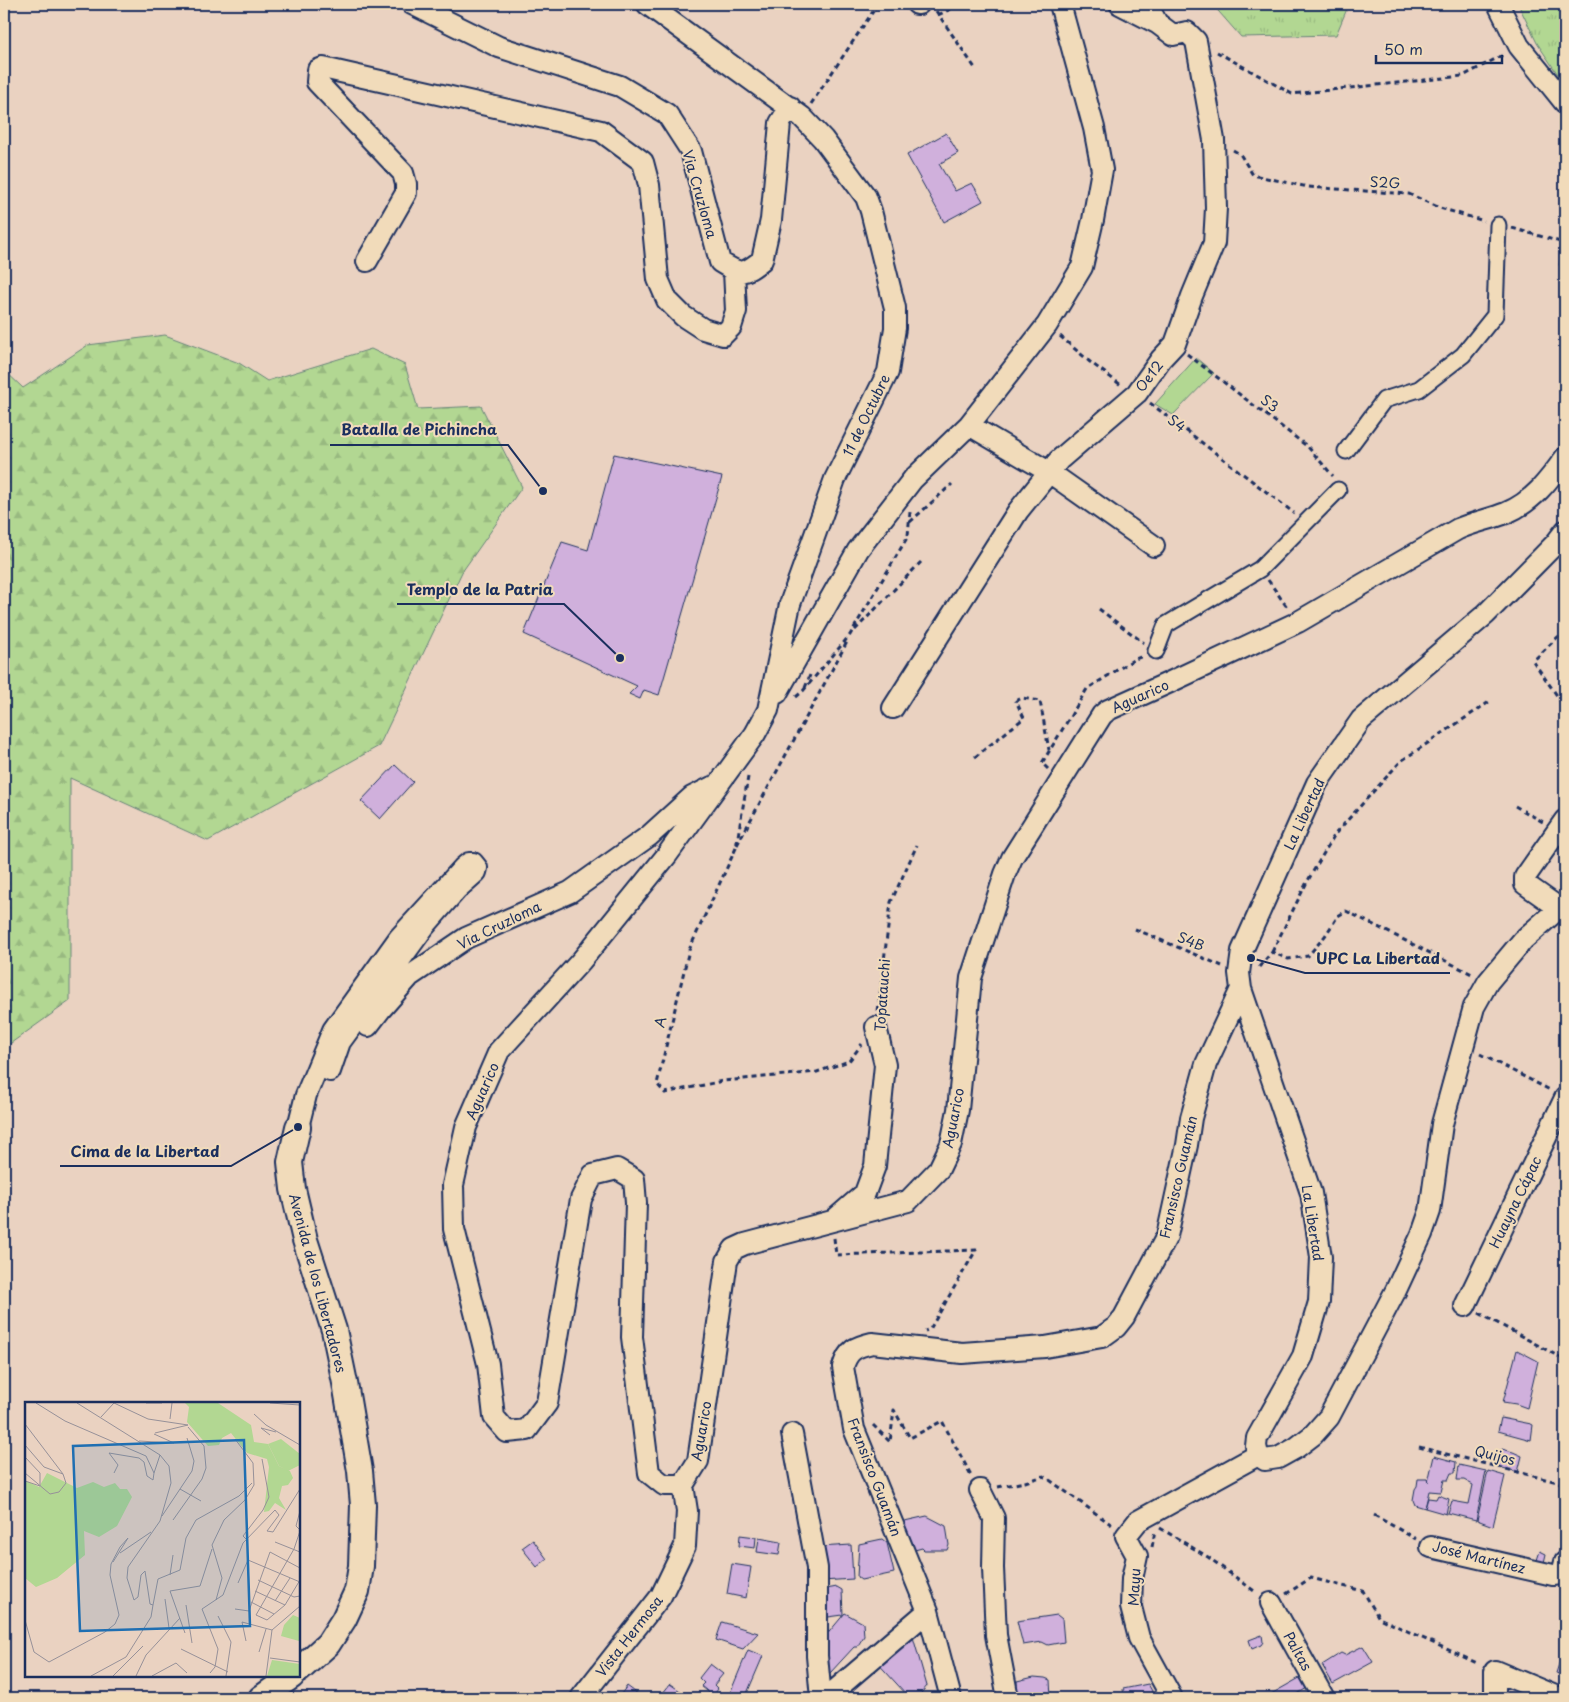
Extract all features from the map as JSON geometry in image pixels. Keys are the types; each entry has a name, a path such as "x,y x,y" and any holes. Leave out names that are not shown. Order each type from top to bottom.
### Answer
{"street":[{"name":"Via Cruzloma","path":"412,4 499,47 620,86 667,114 691,152 720,262 734,271"},
{"name":"11 de Octubre","path":"647,4 796,112 823,139 866,197 895,308 895,328 888,372 835,479 790,604 768,710 755,734 718,784"},
{"path":"768,710 858,550 913,478 969,425 1047,325 1082,267 1102,170 1094,128 1060,4"},
{"path":"1120,4 1157,23 1172,35 1187,32 1196,41"},
{"path":"1147,4 1157,23"},
{"path":"1498,4 1519,46 1565,103"},
{"name":"Oe12","path":"893,708 1018,511 1059,460 1137,393 1161,359 1175,344 1214,243 1216,208 1214,140 1196,41"},
{"path":"367,261 406,193 406,184 403,173 317,82 318,70 323,68 602,131 643,162 649,185 658,279 667,300 683,316 704,329 723,335 731,327 736,311 734,271 747,271 762,260 771,220 780,123 796,112"},
{"path":"1346,451 1384,400 1419,389 1463,355 1495,315 1498,225"},
{"path":"969,425 1049,472 1154,546"},
{"name":"Aguarico","path":"718,784 666,855 581,961 500,1051 466,1127 453,1185 454,1229 488,1364 494,1417 507,1432 527,1430 547,1403 581,1199 593,1175 617,1169 634,1179 636,1203 632,1338 649,1473 664,1484 683,1485 698,1461 727,1260 734,1249 745,1244 908,1201 939,1169 951,1144 958,1110 971,978 1005,874 1017,850 1102,715 1108,710 1298,622 1458,529 1508,513 1537,494 1565,458"},
{"path":"1156,651 1166,625 1260,569 1338,490"},
{"name":"La Libertad","path":"1258,1455 1256,1446 1261,1430 1304,1356 1319,1302 1321,1257 1311,1193 1240,981 1242,950 1317,783 1361,720 1486,614 1555,544 1565,531"},
{"name":"Via Cruzloma","path":"298,1127 321,1081 348,1052 381,1008 410,976 466,938 570,892 649,836 692,797 718,784"},
{"path":"1126,1536 1138,1521 1258,1455 1265,1460 1278,1458 1296,1448 1329,1417 1396,1290 1422,1234 1430,1211 1442,1124 1474,1007 1488,982 1523,940 1562,905 1525,884 1525,877 1562,826"},
{"name":"Avenida de los Libertadores","path":"300,1669 328,1644 344,1619 356,1591 361,1566 363,1504 360,1471 346,1383 326,1304 305,1240 293,1189 290,1162 306,1095 333,1030 399,938 463,868 469,863 473,863 477,868 476,872 457,889 424,927 340,1042 330,1071"},
{"name":"Fransisco Guamán","path":"951,1698 928,1611 854,1428 843,1367 845,1359 850,1352 872,1343 962,1353 1045,1347 1102,1337 1116,1327 1124,1318 1167,1236 1191,1118 1206,1064 1240,981"},
{"name":"Topatauchi","path":"832,1222 865,1193 875,1166 885,1065 876,1027"},
{"name":"Huayna Cápac","path":"1465,1306 1565,1098"},
{"path":"792,1434 817,1568 817,1656 821,1698"},
{"name":"Vista Hermosa","path":"581,1698 661,1596 685,1546 687,1511 683,1485"},
{"path":"980,1490 994,1518 993,1568 996,1635 1006,1694"},
{"name":"Mayu","path":"1126,1536 1137,1556 1132,1579 1132,1607 1139,1638 1172,1698"},
{"name":"José Martínez","path":"1431,1547 1553,1575 1563,1568"},
{"name":"Paltas","path":"1271,1603 1324,1698"},
{"path":"826,1698 928,1611"},
{"path":"1495,1698 1495,1671 1560,1698"},
{"path":"261,1698 291,1677"}],"path":[{"path":"796,112 878,4"},
{"path":"938,15 962,4"},
{"path":"924,6 938,15 975,68"},
{"path":"1196,41 1292,94 1463,76 1519,46"},
{"name":"S2G","path":"1214,140 1240,154 1253,175 1308,187 1408,194 1440,208 1564,243 1560,267 1565,267"},
{"name":"S4","path":"1047,325 1090,362 1122,386 1137,393 1306,523"},
{"name":"S3","path":"1175,344 1308,447 1333,474 1338,490"},
{"path":"736,848 850,635 908,536 913,478"},
{"path":"909,522 952,484"},
{"path":"790,703 803,691 850,635 920,562"},
{"path":"1260,569 1298,622"},
{"path":"1099,609 1156,651"},
{"path":"1565,630 1533,661 1565,707"},
{"path":"975,757 1024,718 1016,701 1022,698 1040,701 1049,751"},
{"path":"1240,981 1272,952 1307,882 1335,834 1401,762 1489,702"},
{"name":"A","path":"748,772 736,848 688,950 657,1084 665,1093 723,1082 817,1072 849,1061 876,1027"},
{"path":"1515,806 1562,826"},
{"name":"Topatauchi","path":"876,1027 891,902 917,845"},
{"path":"1272,952 1288,959 1308,956 1326,936 1338,916 1346,910 1488,982"},
{"name":"S4B","path":"1135,929 1240,981"},
{"path":"1464,1046 1565,1098"},
{"path":"832,1222 836,1254 976,1250 930,1329 918,1335"},
{"path":"1465,1306 1565,1360"},
{"path":"870,1423 890,1442 894,1410 910,1438 942,1421 980,1490 1025,1482 1044,1476 1126,1536"},
{"name":"Quijos","path":"1419,1448 1565,1484"},
{"name":"José Martínez","path":"1374,1516 1431,1547"}],"green space":[{"path":"1212,4 1349,4 1336,35 1241,37"},
{"path":"1518,4 1565,4 1565,85 1537,43"},
{"path":"165,335 239,363 267,381 371,349 405,365 418,409 481,406 522,487 462,572 379,746 208,841 70,778 70,1001 4,1048 4,370 23,388 88,345"},
{"path":"1196,358 1214,373 1173,415 1155,404"}],"building":[{"path":"946,133 958,153 939,164 955,191 972,183 983,201 944,222 907,155"},
{"path":"614,454 722,477 659,695 644,690 640,699 629,694 637,686 524,634 562,542 588,550"},
{"path":"395,765 413,782 380,819 361,801"},
{"path":"1517,1350 1538,1361 1527,1408 1503,1402"},
{"path":"1501,1418 1533,1425 1531,1440 1498,1431"},
{"path":"1502,1449 1522,1456 1518,1472 1499,1467 1498,1456"},
{"path":"1434,1456 1456,1462 1455,1473 1451,1473 1448,1480 1444,1480 1441,1492 1429,1491 1425,1508 1415,1505 1413,1500 1418,1479 1427,1479 1428,1482"},
{"path":"1459,1465 1486,1471 1476,1520 1448,1513 1452,1501 1469,1504 1473,1485 1464,1480 1457,1480"},
{"path":"1488,1471 1505,1476 1493,1526 1477,1520"},
{"path":"1438,1495 1449,1499 1446,1514 1425,1508 1428,1498 1436,1499"},
{"path":"927,1516 946,1526 949,1545 947,1550 924,1550 922,1548 911,1551 900,1522"},
{"path":"740,1535 756,1537 755,1548 739,1546"},
{"path":"759,1538 781,1542 779,1555 757,1552"},
{"path":"882,1539 887,1543 894,1573 861,1580 857,1577 859,1544"},
{"path":"533,1540 547,1559 537,1567 522,1548"},
{"path":"851,1545 853,1579 822,1581 820,1547"},
{"path":"1540,1551 1546,1554 1542,1571 1534,1569"},
{"path":"732,1564 751,1567 746,1598 727,1594"},
{"path":"837,1587 842,1590 843,1615 821,1618 821,1590"},
{"path":"845,1613 863,1623 864,1636 857,1647 854,1647 830,1673 824,1666 825,1637"},
{"path":"1057,1615 1062,1619 1064,1642 1048,1645 1042,1642 1023,1645 1017,1621"},
{"path":"722,1622 758,1633 743,1649 716,1640"},
{"path":"1262,1635 1263,1642 1261,1645 1252,1649 1249,1640"},
{"path":"913,1637 927,1686 917,1698 907,1695 874,1659"},
{"path":"1363,1646 1373,1662 1333,1684 1322,1665 1341,1653 1345,1655"},
{"path":"748,1650 763,1656 745,1698 728,1698"},
{"path":"1561,1658 1565,1658 1565,1676 1556,1673"},
{"path":"710,1664 723,1674 714,1685 718,1689 713,1696 701,1686 704,1683 699,1678"},
{"path":"1303,1676 1310,1686 1291,1698 1264,1698"},
{"path":"1034,1677 1050,1680 1051,1698 1017,1698 1017,1681"},
{"path":"670,1684 686,1695 683,1698 659,1698"},
{"path":"1148,1684 1152,1691 1150,1694 1124,1698 1123,1689"},
{"path":"627,1686 642,1697 642,1698 618,1698"}],"place":[{"name":"Batalla de Pichincha","path":"543,491"},
{"name":"Templo de la Patria","path":"620,658"},
{"name":"UPC La Libertad","path":"1251,958"},
{"name":"Cima de la Libertad","path":"298,1127"}]}
